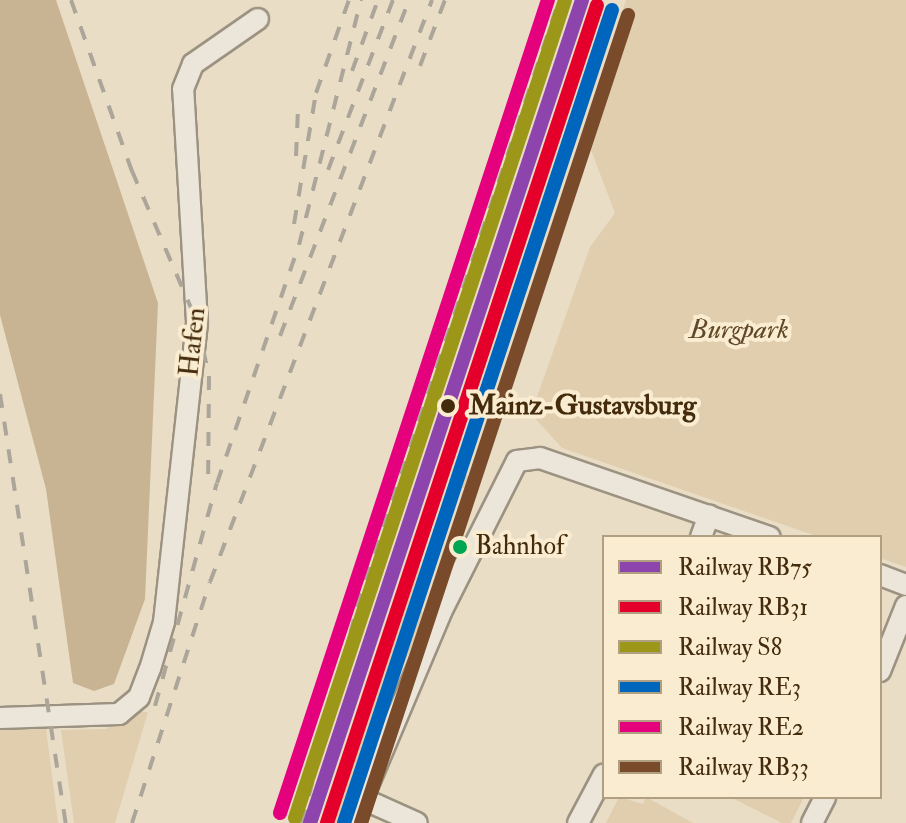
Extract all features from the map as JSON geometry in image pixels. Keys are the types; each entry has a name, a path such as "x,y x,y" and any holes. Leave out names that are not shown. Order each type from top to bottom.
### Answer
{"street":[{"name":"Hafen","path":"0,718 101,719 139,697 164,622 197,322 183,89 193,64 258,19"},
{"path":"352,823 501,485 522,458 764,535"},
{"path":"702,535 709,515"},
{"path":"882,576 906,585"},
{"path":"882,666 906,606"},
{"path":"578,823 602,778"},
{"path":"361,798 417,823"},
{"path":"812,823 824,799"}],"green space":[{"name":"Burgpark","path":"626,0 906,0 906,567 882,559 882,535 813,535 562,448 531,414 590,247 615,213 591,150 589,113"},
{"path":"459,473 481,480 477,493 455,485 411,608 428,614 361,753 337,823 328,823 412,565 422,568"},
{"path":"136,712 148,712 115,823 74,823 61,730 106,729"},
{"path":"0,728 46,729 58,823 0,823"},
{"path":"618,799 643,804 645,799 650,799 693,823 606,823"},
{"path":"734,799 803,799 791,823 782,823"}],"shaded area":[{"path":"0,0 56,0 158,303 145,599 114,684 94,691 73,683 46,489 0,315"}],"railway":[{"path":"71,0 132,171 197,322 209,376 208,487"},
{"path":"294,224 316,93 349,0"},
{"path":"155,706 217,483 299,245 361,0"},
{"path":"352,71 378,0"},
{"path":"328,170 393,0"},
{"path":"280,336 409,0"},
{"path":"132,823 210,582 432,0"},
{"path":"420,66 445,0"},
{"path":"302,823 357,607 559,0"},
{"path":"296,156 298,108"},
{"path":"0,394 66,823"}],"rail line":[{"name":"RE2","path":"280,813 548,0"},
{"name":"S8","path":"295,818 565,0"},
{"name":"RB75","path":"310,823 582,0"},
{"name":"RB31","path":"327,823 597,5"},
{"name":"RE3","path":"344,823 612,10"},
{"name":"RB33","path":"361,823 628,15"}],"place":[{"name":"Mainz-Gustavsburg","path":"448,406"},
{"name":"Bahnhof","path":"460,547"}]}
